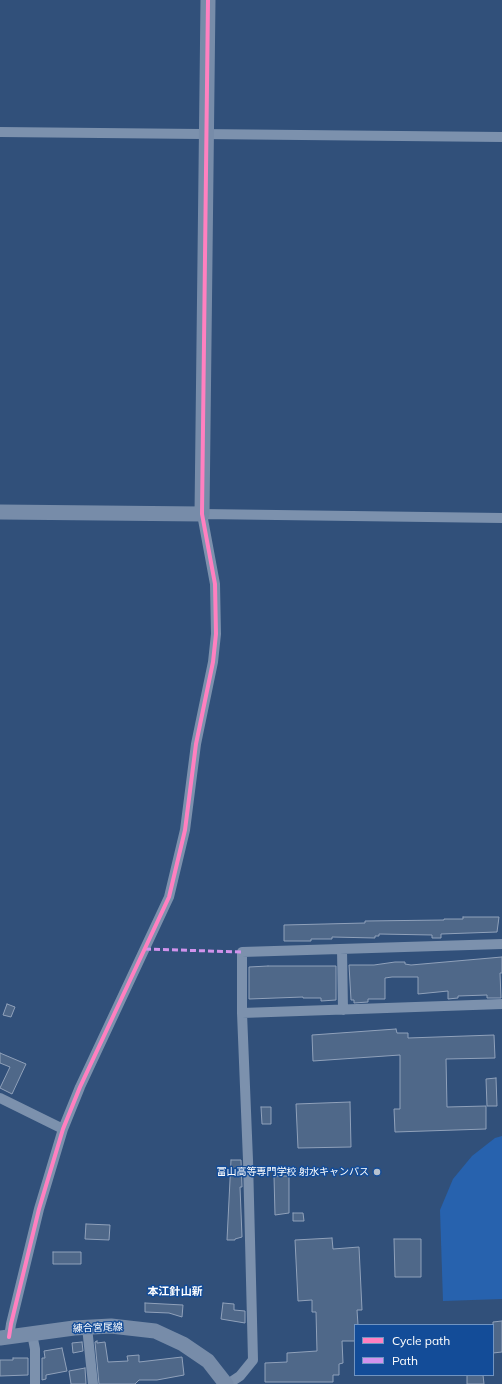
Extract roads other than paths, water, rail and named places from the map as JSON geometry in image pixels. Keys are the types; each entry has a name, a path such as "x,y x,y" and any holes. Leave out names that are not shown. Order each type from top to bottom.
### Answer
{"street":[{"path":"5,1337 11,1324 39,1209 63,1129 80,1087 169,897 185,830 196,744 213,662 216,634 215,584 203,520 208,0"},
{"path":"0,132 502,137"},
{"path":"0,512 203,520 502,518"},
{"path":"227,1384 240,1376 253,1360 248,1160 242,1013 242,952 502,944"},
{"path":"342,950 343,1010"},
{"path":"242,1013 502,1004"},
{"path":"0,1098 63,1129"},
{"name":"練合宮尾線","path":"5,1337 87,1327 111,1326 155,1331 183,1344 208,1361 227,1384"},
{"path":"87,1327 94,1384"},
{"path":"32,1334 35,1349 35,1384"}],"place":[{"name":"富山高等専門学校 射水キャンパス","path":"377,1172"}],"district":[{"name":"本江針山新","path":"175,1292"}]}
